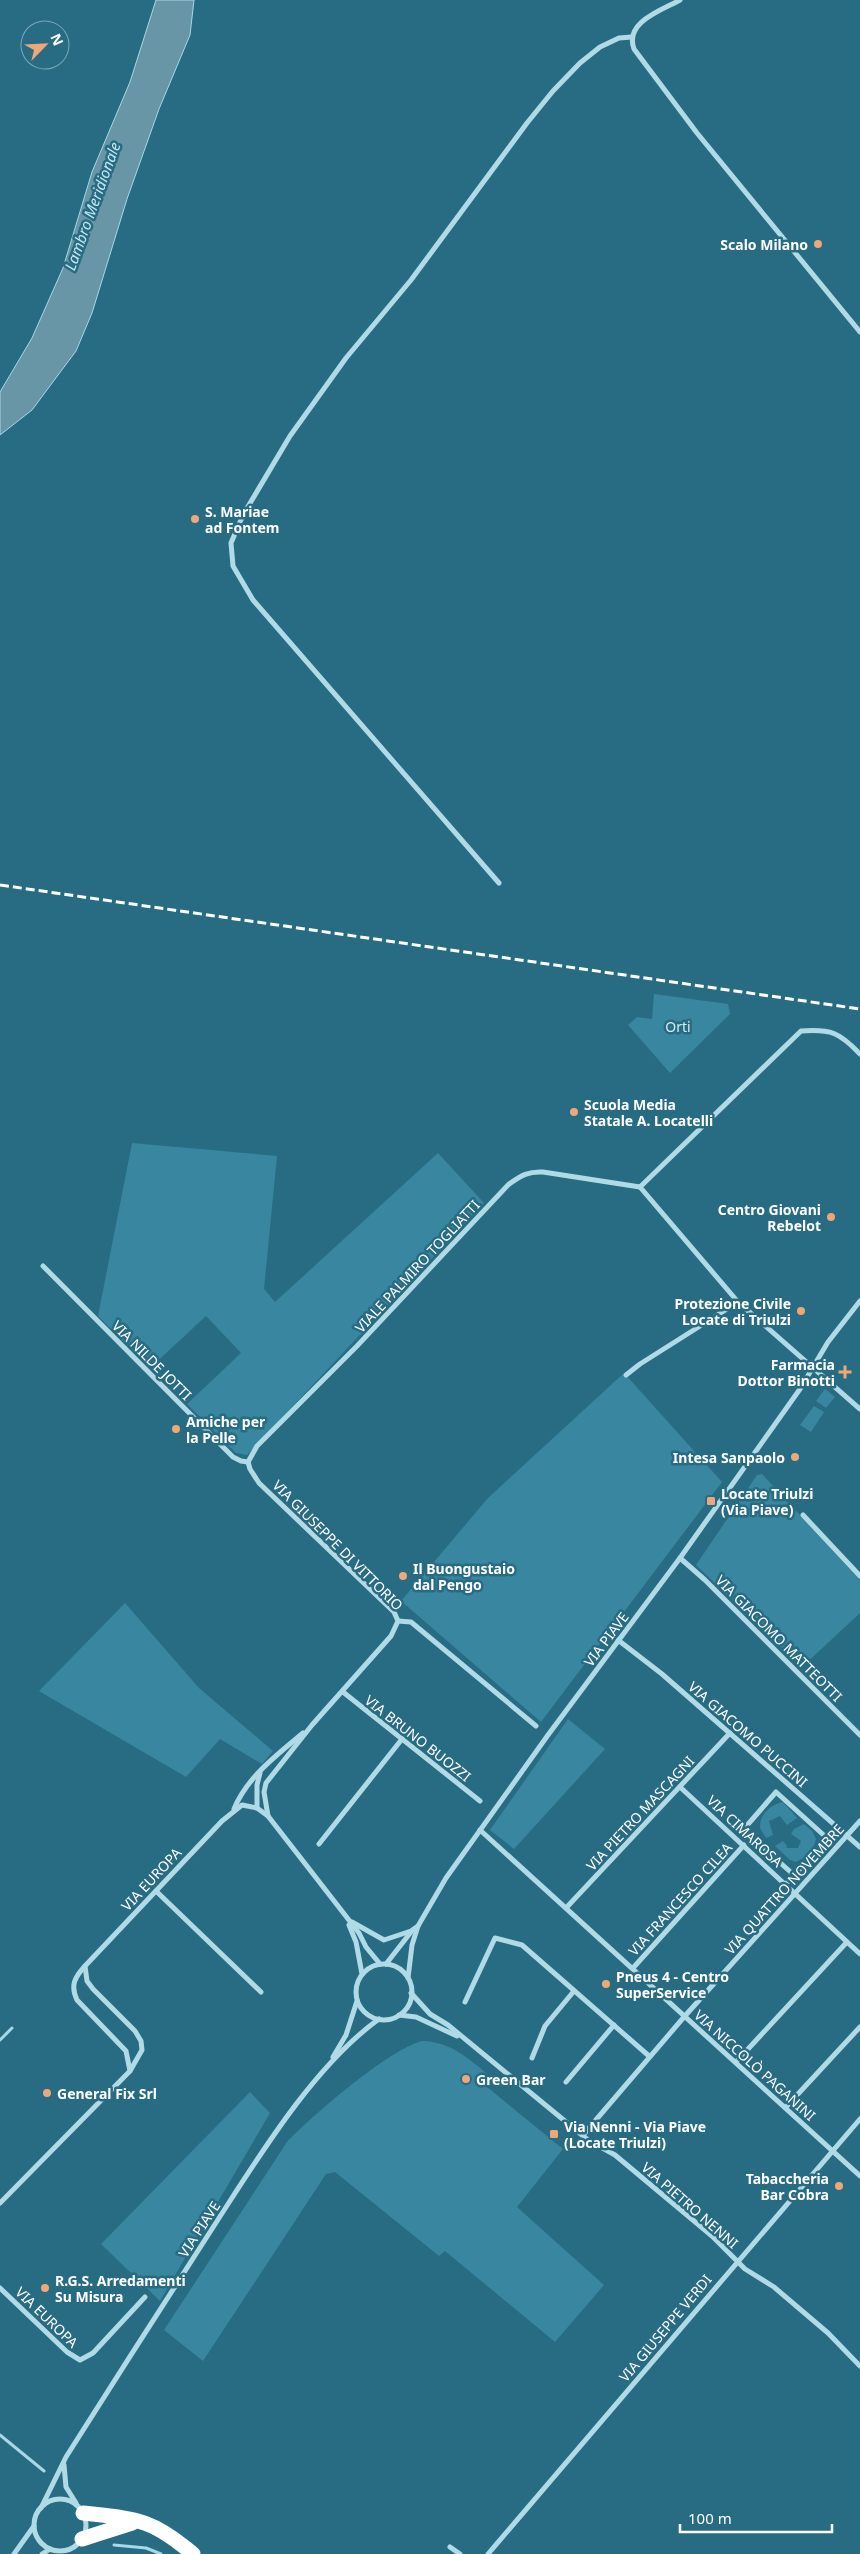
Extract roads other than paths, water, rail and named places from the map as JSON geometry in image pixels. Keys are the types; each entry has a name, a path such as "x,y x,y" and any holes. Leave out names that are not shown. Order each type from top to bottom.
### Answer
{"highway":[{"path":"80,2510 141,2521 162,2529 193,2554"},
{"path":"82,2538 116,2526 141,2521"}],"street":[{"path":"680,0 641,22 632,37 634,48 697,133 860,332"},
{"path":"499,883 253,600 233,566 231,543 243,515 290,436 346,358 410,280 527,122 580,63 609,42 624,36 632,37"},
{"path":"860,1054 844,1037 822,1030 801,1031 640,1187 738,1302 860,1409"},
{"name":"VIALE PALMIRO TOGLIATTI","path":"248,1462 257,1446 357,1346 509,1184 522,1175 531,1172 543,1172 640,1187"},
{"name":"VIA NILDE JOTTI","path":"43,1266 233,1457 240,1461 248,1462"},
{"name":"VIA PIAVE","path":"411,1993 408,1978 412,1945 418,1926 446,1878 618,1640 680,1558 800,1389 828,1342 860,1301"},
{"path":"626,1376 640,1364 738,1302"},
{"name":"VIA GIUSEPPE DI VITTORIO","path":"248,1462 259,1483 394,1612 398,1622 404,1620 410,1622 536,1726"},
{"path":"803,1515 860,1576"},
{"name":"VIA GIACOMO MATTEOTTI","path":"680,1558 705,1580 860,1735"},
{"path":"268,1816 264,1792 266,1783 312,1724 343,1692 391,1636 398,1622"},
{"name":"VIA GIACOMO PUCCINI","path":"618,1640 662,1674 860,1847"},
{"name":"VIA BRUNO BUOZZI","path":"343,1692 480,1801"},
{"name":"VIA EUROPA","path":"130,2071 126,2051 77,2000 73,1991 77,1975 234,1809 240,1794 261,1770 312,1724"},
{"name":"VIA PIETRO MASCAGNI","path":"566,1908 730,1734"},
{"path":"319,1844 402,1740"},
{"path":"258,1808 257,1785 261,1770"},
{"name":"VIA CIMAROSA","path":"680,1787 860,1954"},
{"path":"736,1838 776,1792 828,1839 786,1884"},
{"path":"234,1809 242,1805 258,1808 268,1816 383,1964"},
{"name":"VIA QUATTRO NOVEMBRE","path":"583,2135 649,2056 860,1821"},
{"name":"VIA NICCOLÒ PAGANINI","path":"480,1830 860,2176"},
{"path":"743,1830 794,1875"},
{"name":"VIA FRANCESCO CILEA","path":"633,1968 744,1845"},
{"path":"156,1891 261,1992"},
{"path":"347,1920 384,1940 411,1931"},
{"path":"347,1920 356,1942 362,1974"},
{"name":"VIA PIAVE","path":"411,1931 418,1926"},
{"path":"383,1964 411,1931"},
{"path":"465,2002 495,1938 522,1945 649,2056"},
{"path":"736,2062 847,1942"},
{"path":"362,1974 370,1967 383,1964 399,1969 408,1978"},
{"path":"0,2203 130,2071 142,2050 141,2041 134,2031 87,1981 85,1966"},
{"name":"VIA PIAVE","path":"326,2068 346,2035 357,2000 356,1988 362,1974"},
{"path":"532,2058 544,2026 574,1990"},
{"path":"399,2015 407,2007 411,1993"},
{"name":"VIA PIETRO NENNI","path":"411,1993 430,2014 477,2048 583,2135 615,2155 712,2236 736,2261 774,2287 828,2333 860,2366"},
{"path":"357,2000 366,2013 379,2019"},
{"name":"VIA PIAVE","path":"14,2554 34,2525 66,2457 264,2148 326,2068 362,2031 379,2019 389,2019 399,2015"},
{"name":"VIA PIETRO NENNI","path":"399,2015 416,2017 432,2023 477,2048"},
{"path":"566,2082 614,2026"},
{"path":"786,2107 860,2027"},
{"name":"VIA GIUSEPPE VERDI","path":"488,2554 736,2261 860,2119"},
{"name":"VIA EUROPA","path":"0,2288 67,2352 80,2360 93,2353 145,2297"},
{"path":"34,2525 39,2540 50,2549 57,2551 70,2549 82,2538 86,2526 64,2479 66,2457"},
{"path":"41,2508 47,2503 63,2500 80,2510"},
{"path":"450,2547 460,2554"},
{"path":"42,2554 50,2549"}],"water":[{"name":"Lambro Meridionale","path":"156,0 194,0 190,35 159,109 127,199 92,313 76,351 32,410 0,435 0,392 32,338 63,268 92,172 130,82"}],"waterway":[{"path":"0,2040 12,2028"},
{"path":"0,2435 44,2471"},
{"path":"114,2545 146,2548 161,2554"}],"railway":[{"path":"0,885 860,1009"}],"place":[{"name":"Scalo Milano","path":"818,244"},
{"name":"S. Mariae ad Fontem","path":"195,519"},
{"name":"Scuola Media Statale A. Locatelli","path":"574,1112"},
{"name":"Centro Giovani Rebelot","path":"831,1217"},
{"name":"Protezione Civile Locate di Triulzi","path":"801,1311"},
{"name":"Farmacia Dottor Binotti","path":"845,1372"},
{"name":"Amiche per la Pelle","path":"176,1429"},
{"name":"Intesa Sanpaolo","path":"795,1457"},
{"name":"Locate Triulzi (Via Piave)","path":"711,1501"},
{"name":"Il Buongustaio dal Pengo","path":"403,1576"},
{"name":"Pneus 4 - Centro SuperService","path":"606,1984"},
{"name":"Green Bar","path":"466,2079"},
{"name":"General Fix Srl","path":"47,2093"},
{"name":"Via Nenni - Via Piave (Locate Triulzi)","path":"554,2134"},
{"name":"Tabaccheria Bar Cobra","path":"839,2186"},
{"name":"R.G.S. Arredamenti Su Misura","path":"45,2288"}],"park label":[{"name":"Orti","path":"678,1026"}]}
